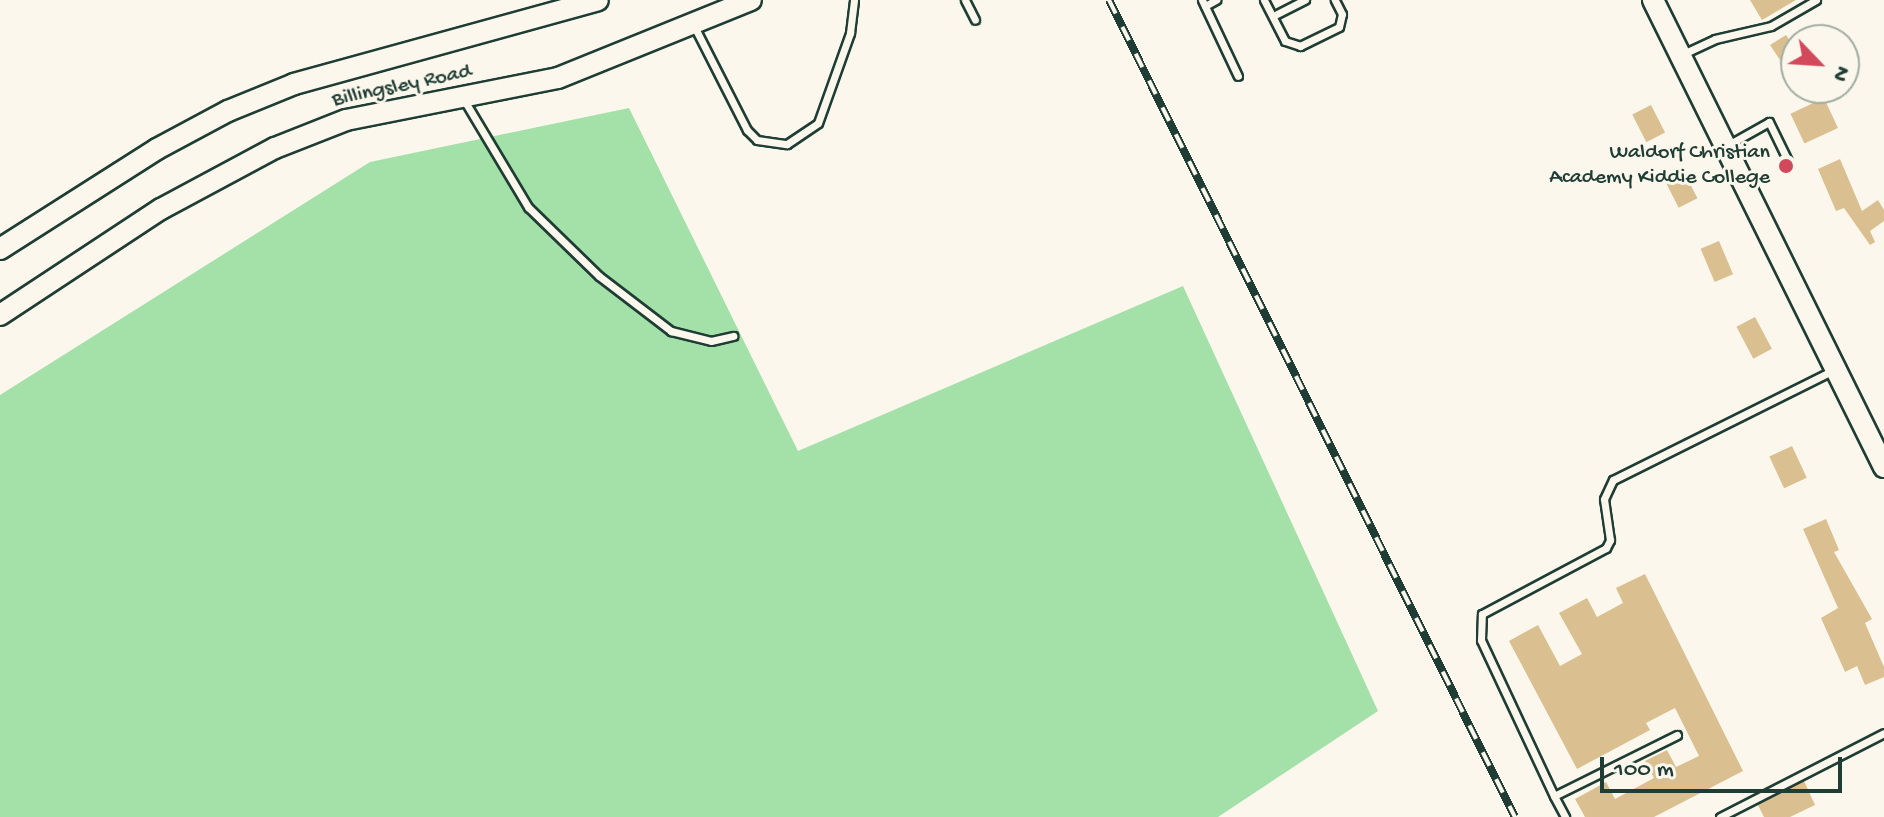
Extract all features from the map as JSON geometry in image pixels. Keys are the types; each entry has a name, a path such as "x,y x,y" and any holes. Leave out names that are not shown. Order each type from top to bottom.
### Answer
{"main road":[{"name":"Billingsley Road","path":"0,249 157,149 228,111 294,84 598,0"},
{"name":"Billingsley Road","path":"0,315 161,209 275,148 346,120 558,78 694,26 751,0"},
{"path":"1653,0 1884,467"}],"lane":[{"path":"694,26 747,130 757,140 787,144 818,123 850,33 854,0"},
{"path":"965,0 975,20"},
{"path":"1216,0 1203,3 1238,76"},
{"path":"1264,0 1285,41 1300,46 1339,27 1342,14 1335,0"},
{"path":"1273,16 1305,0"},
{"path":"1681,55 1715,39 1771,26 1816,0"},
{"path":"463,98 528,207 599,276 671,331 702,340 733,336"},
{"path":"1726,146 1769,122 1788,161"},
{"path":"1565,817 1481,640 1482,614 1606,548 1610,540 1604,499 1613,480 1836,369"},
{"path":"1720,817 1884,733"},
{"path":"1554,796 1677,735"}],"green space":[{"path":"629,108 798,451 1183,286 1378,711 1218,817 0,817 0,395 370,162"}],"building":[{"path":"1750,0 1796,0 1762,20"},
{"path":"1780,39 1780,60 1770,45"},
{"path":"1811,104 1827,104 1838,128 1804,144 1790,114"},
{"path":"1651,105 1665,133 1646,142 1632,115"},
{"path":"1840,159 1862,211 1878,200 1884,210 1884,221 1870,231 1875,242 1870,245 1844,208 1836,211 1818,169"},
{"path":"1682,168 1697,198 1679,208 1663,178"},
{"path":"1719,241 1733,274 1715,282 1701,249"},
{"path":"1755,317 1772,349 1753,359 1736,327"},
{"path":"1792,446 1807,478 1784,488 1769,457"},
{"path":"1826,519 1839,550 1834,552 1872,619 1865,623 1884,667 1884,677 1865,685 1857,666 1845,672 1821,618 1838,608 1803,529"},
{"path":"1645,574 1743,771 1654,817 1585,817 1575,799 1606,782 1615,799 1654,778 1645,761 1667,750 1676,767 1699,756 1675,708 1646,723 1650,730 1577,769 1509,641 1538,625 1560,666 1582,654 1559,613 1587,598 1597,617 1623,603 1616,588"},
{"path":"1804,781 1815,805 1790,817 1764,817 1758,805"}],"railway":[{"path":"1109,0 1515,817"}],"place":[{"name":"Waldorf Christian Academy Kiddie College","path":"1786,166"}]}
